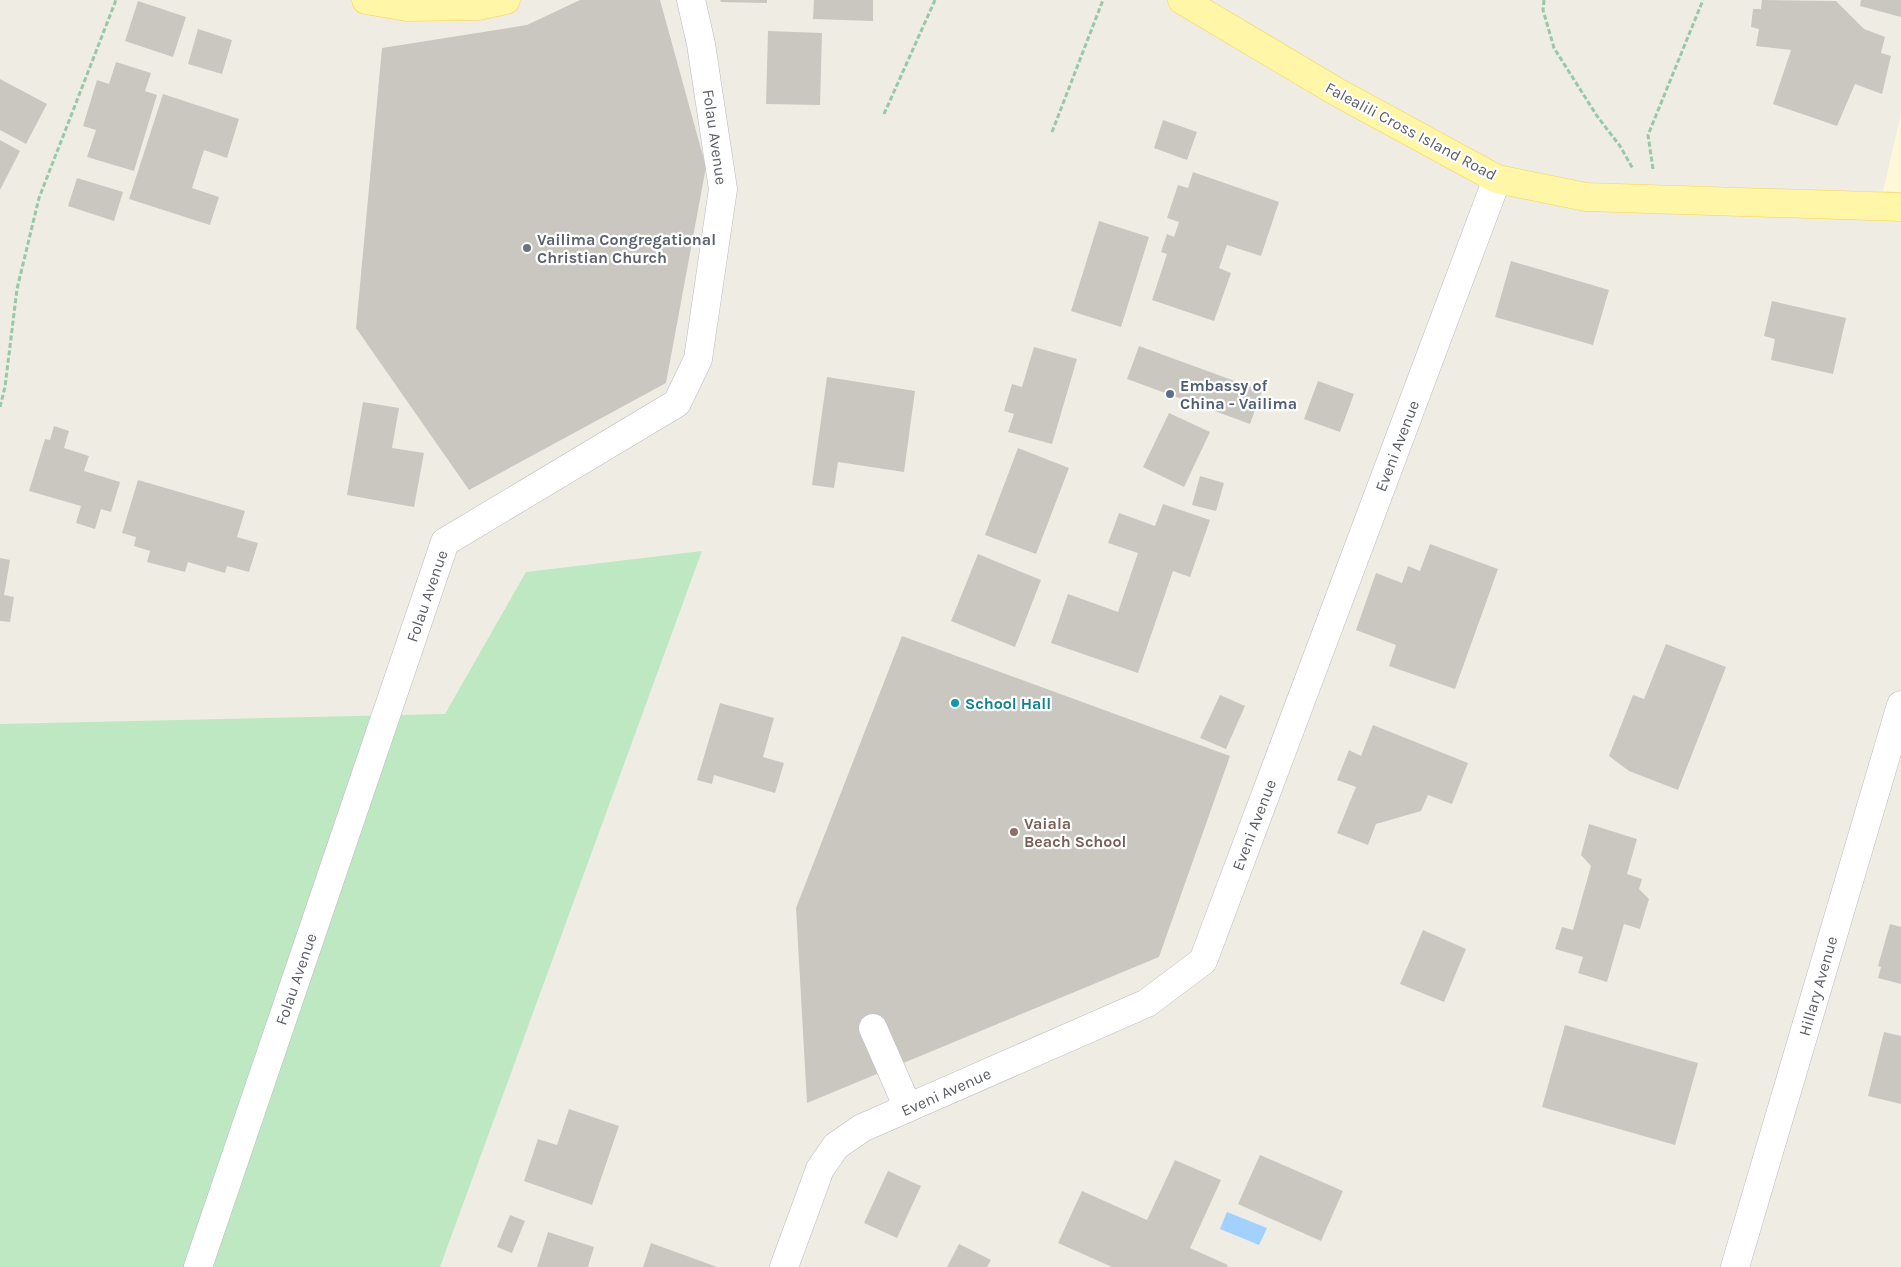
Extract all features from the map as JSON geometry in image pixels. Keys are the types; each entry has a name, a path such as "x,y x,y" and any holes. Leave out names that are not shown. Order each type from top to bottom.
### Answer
{"main road":[{"path":"366,0 407,7 478,6 506,0"},
{"name":"Falealili Cross Island Road","path":"1182,0 1337,92 1497,179 1586,197 1901,207"}],"street":[{"name":"Folau Avenue","path":"198,1267 445,542 677,404 698,359 723,189 701,44 692,0"},
{"name":"Eveni Avenue","path":"784,1267 820,1169 836,1146 862,1128 1147,1003 1203,961 1497,179"},
{"name":"Hillary Avenue","path":"1735,1267 1901,705"},
{"path":"873,1028 908,1108"}],"path":[{"path":"0,408 5,387 17,289 39,198 116,0"},
{"path":"884,114 935,0"},
{"path":"1052,132 1104,0"},
{"path":"1544,0 1544,10 1554,48 1597,116 1620,146 1647,199"},
{"path":"1647,199 1648,135 1703,0"}],"shaded area":[{"path":"1901,113 1901,192 1883,191 1887,175"}],"green space":[{"path":"702,551 440,1267 0,1267 0,724 445,714 526,572"}],"water":[{"path":"1227,1212 1267,1228 1259,1245 1220,1229"}],"building":[{"name":"Vailima Congregational Christian Church","path":"580,0 660,0 706,167 666,383 469,490 356,328 382,48 527,25"},
{"path":"720,0 767,0 767,3 721,2"},
{"path":"814,0 873,0 873,21 813,19"},
{"path":"1762,0 1836,1 1864,29 1885,37 1881,53 1891,56 1882,94 1855,84 1837,126 1773,104 1791,50 1756,46 1759,29 1751,27 1753,9 1761,9"},
{"path":"1861,0 1901,0 1901,17 1860,6"},
{"path":"138,1 186,17 173,57 125,41"},
{"path":"198,29 232,40 222,74 188,64"},
{"path":"768,31 822,33 820,105 766,104"},
{"path":"116,62 151,73 145,91 157,95 134,171 87,157 96,130 83,126 97,80 109,84"},
{"path":"0,79 47,104 26,144 0,130"},
{"path":"163,94 239,119 227,158 204,150 192,188 219,197 210,225 129,199"},
{"path":"1163,120 1197,132 1187,160 1154,148"},
{"path":"0,140 20,151 0,190"},
{"path":"1193,172 1279,202 1261,256 1227,245 1219,268 1231,273 1214,321 1152,300 1167,254 1161,252 1167,234 1174,237 1179,222 1167,218 1178,185 1188,188"},
{"path":"77,178 123,192 114,221 68,206"},
{"path":"1099,221 1149,237 1121,327 1071,311"},
{"path":"1511,261 1609,290 1593,345 1495,317"},
{"path":"1772,301 1846,318 1833,374 1771,360 1775,339 1764,336"},
{"path":"1139,346 1262,391 1250,424 1127,379"},
{"path":"1034,347 1077,359 1052,444 1008,432 1014,414 1004,411 1012,384 1022,387"},
{"path":"827,377 915,391 904,472 838,462 834,488 812,485"},
{"path":"1318,381 1354,394 1340,432 1304,419"},
{"path":"363,402 399,408 392,448 424,453 414,507 347,495"},
{"path":"1169,413 1210,432 1184,487 1143,467"},
{"path":"54,426 69,431 64,448 89,456 84,471 120,482 111,512 101,509 95,529 76,523 81,506 29,491 45,439 50,440"},
{"path":"1018,448 1069,468 1036,554 985,535"},
{"path":"1200,476 1224,483 1216,511 1192,505"},
{"path":"138,480 245,511 237,537 258,543 249,572 227,566 225,573 188,562 185,572 147,562 150,551 134,546 136,537 122,533"},
{"path":"1163,504 1210,520 1190,577 1173,571 1138,673 1051,643 1068,594 1118,612 1138,553 1108,543 1119,513 1155,526"},
{"path":"1430,544 1498,569 1455,689 1389,666 1396,645 1356,630 1376,573 1402,583 1408,566 1420,571"},
{"path":"978,554 1041,580 1015,647 951,621"},
{"path":"0,558 10,560 4,595 14,597 10,622 0,621"},
{"name":"Vaiala Beach School","path":"902,636 1230,756 1159,957 807,1103 796,908"},
{"path":"1666,644 1726,667 1678,790 1629,771 1609,756 1633,695 1644,699"},
{"path":"1220,695 1245,706 1226,749 1200,738"},
{"path":"720,703 774,718 763,757 784,763 775,793 714,775 712,784 697,780"},
{"path":"1373,725 1468,763 1452,804 1428,795 1421,811 1376,824 1368,845 1337,833 1356,787 1337,780 1349,750 1361,756"},
{"path":"1589,824 1637,839 1627,874 1642,879 1639,889 1649,899 1640,929 1624,924 1607,982 1578,973 1583,957 1555,949 1562,927 1573,930 1591,866 1581,855"},
{"path":"1890,924 1901,927 1901,984 1878,978 1881,967 1878,966"},
{"path":"1423,930 1466,949 1444,1002 1400,984"},
{"path":"1565,1025 1698,1063 1675,1145 1542,1107"},
{"path":"1884,1032 1901,1036 1901,1104 1868,1096"},
{"path":"569,1109 619,1126 592,1205 524,1181 538,1139 557,1145"},
{"path":"1260,1155 1343,1191 1321,1241 1238,1204"},
{"path":"1175,1160 1221,1180 1190,1248 1228,1265 1227,1267 1112,1267 1058,1243 1082,1191 1147,1220"},
{"path":"888,1171 921,1186 897,1238 864,1223"},
{"path":"510,1215 525,1221 512,1253 497,1247"},
{"path":"548,1232 594,1247 588,1267 537,1267"},
{"path":"651,1243 717,1267 643,1267"},
{"path":"959,1244 991,1260 987,1267 947,1267"}],"place":[{"name":"Vailima Congregational Christian Church","path":"527,248"},
{"name":"Embassy of China - Vailima","path":"1170,394"},
{"name":"School Hall","path":"955,703"},
{"name":"Vaiala Beach School","path":"1014,832"}]}
